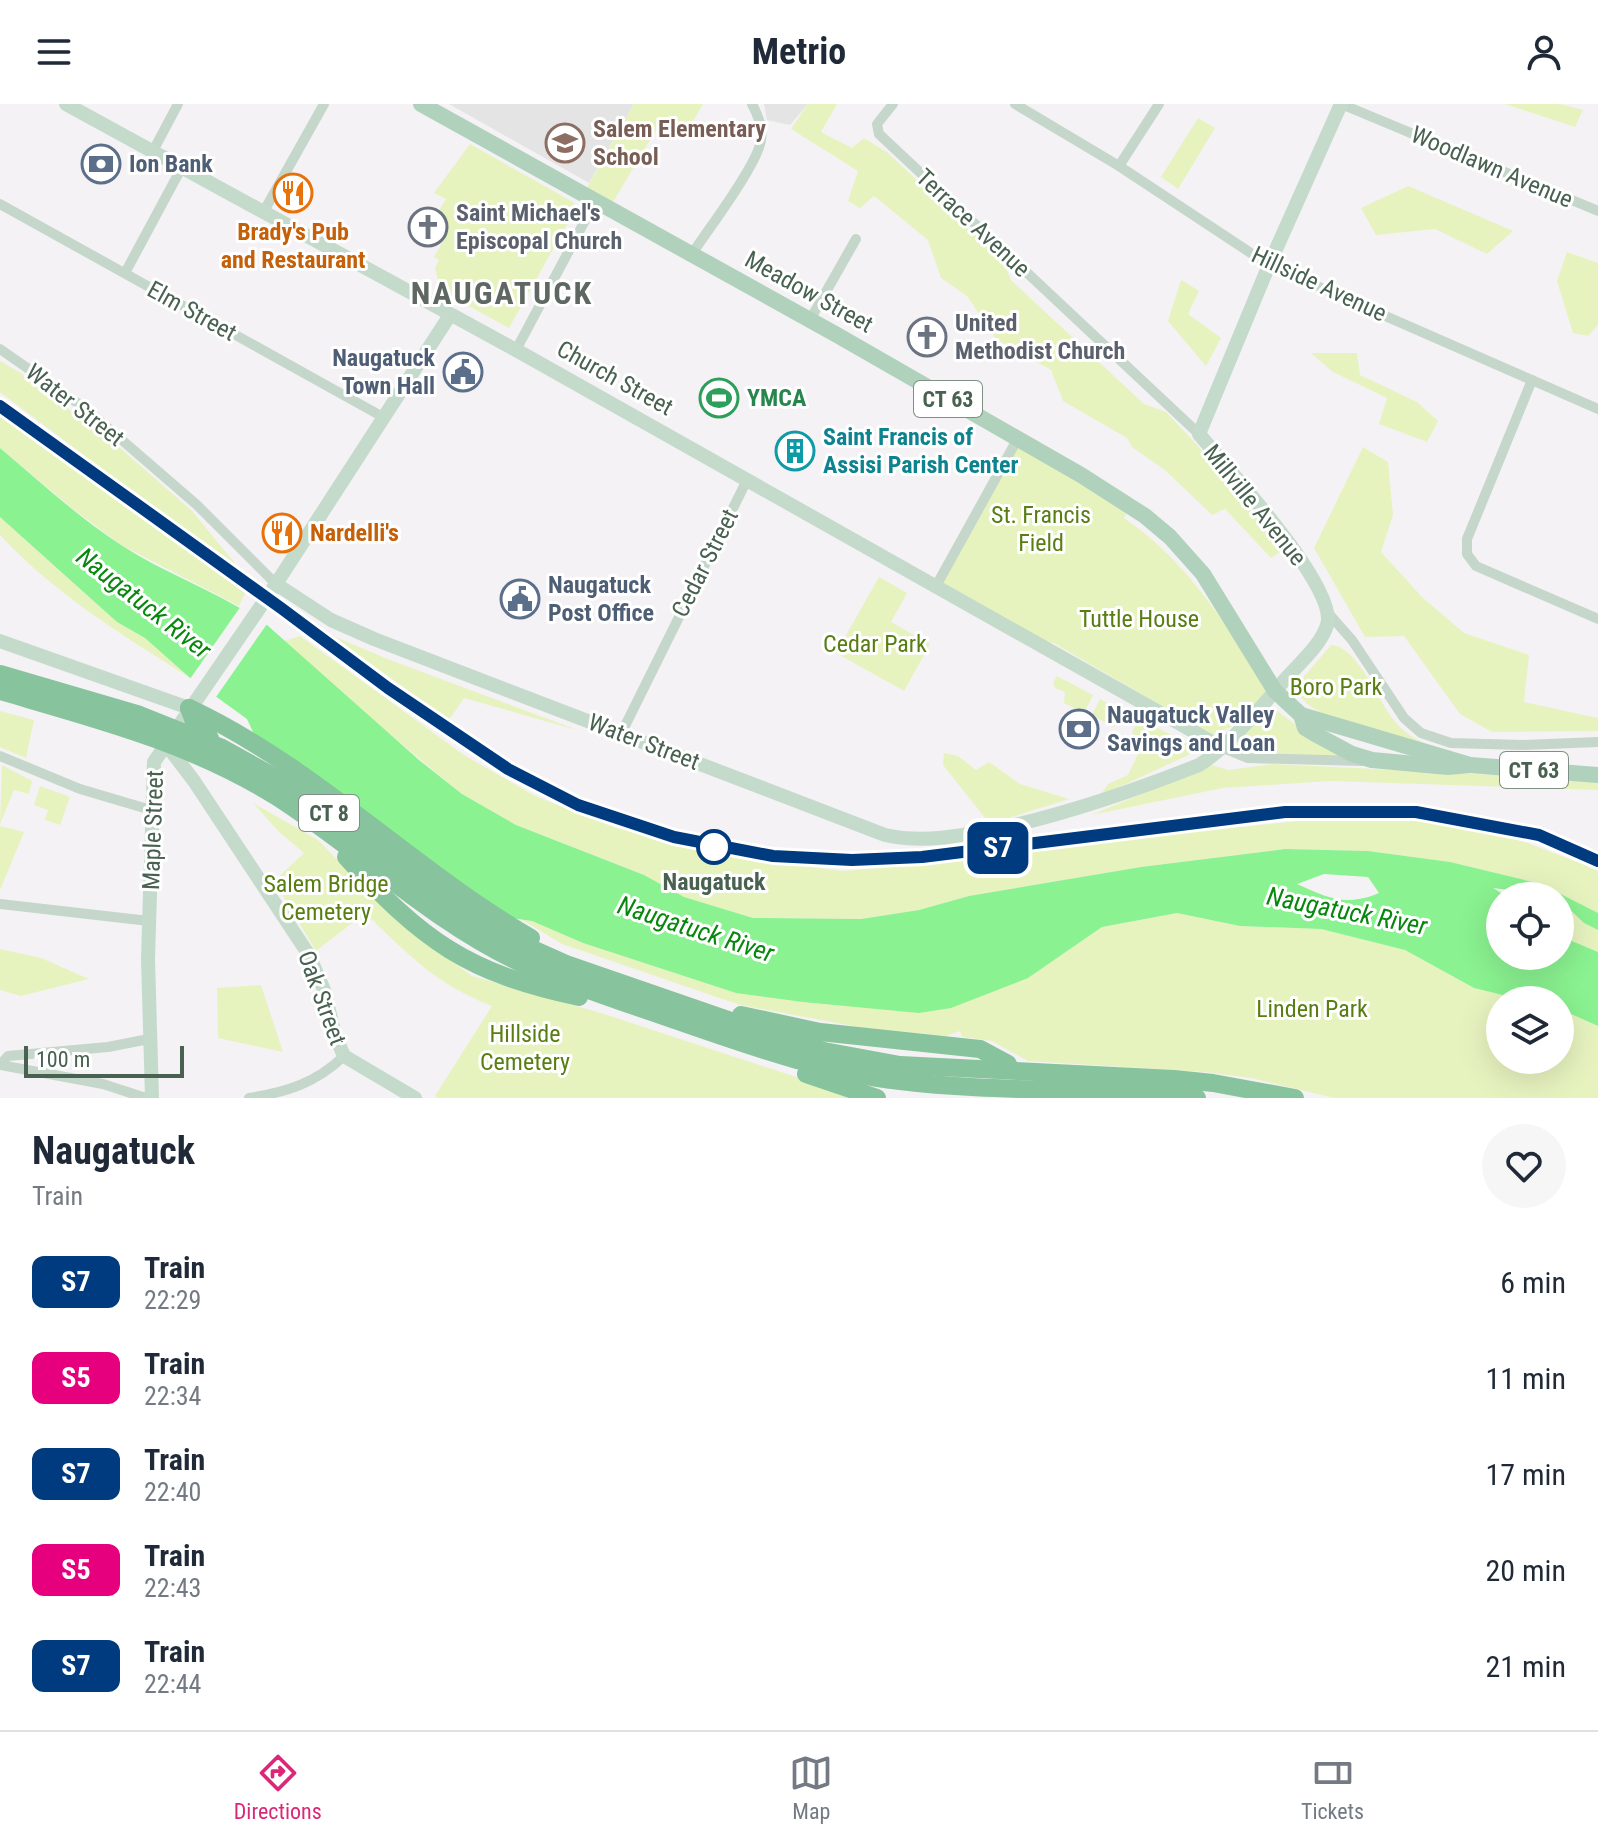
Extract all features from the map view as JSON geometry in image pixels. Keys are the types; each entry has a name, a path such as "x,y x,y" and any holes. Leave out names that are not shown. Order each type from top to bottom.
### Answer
{"highway":[{"name":"CT 8","path":"0,674 138,723 207,759 276,797 433,911 676,1003 824,1051 900,1065 1197,1098"},
{"name":"CT 8","path":"0,691 138,723"},
{"path":"0,701 138,723"},
{"path":"189,708 246,737 298,771 503,937"},
{"path":"189,708 200,729 293,802 385,898 438,945 473,964 513,980 652,1012"},
{"name":"CT 8","path":"503,937 559,979 783,1057 860,1075 984,1088 1059,1082 1213,1083 1295,1098"},
{"path":"676,1003 820,1032 980,1049 1008,1064"},
{"path":"708,1032 771,1061 877,1098"}],"main road":[{"name":"Meadow Street","path":"421,104 810,320 1018,438 1130,506 1170,537 1203,574 1275,691"},
{"name":"CT 63","path":"1275,691 1301,715 1470,765 1598,775"},
{"path":"1301,715 1305,728 1352,754 1372,760 1448,767 1470,765"}],"street":[{"name":"Church Street","path":"66,104 516,350 1221,747"},
{"path":"153,151 178,104"},
{"path":"264,211 324,104"},
{"path":"692,254 761,143 760,126 752,104"},
{"name":"Terrace Avenue","path":"893,104 877,124 879,134 1199,434"},
{"name":"Hillside Avenue","path":"1015,104 1119,166 1269,265 1598,409"},
{"path":"1119,166 1159,104"},
{"name":"Millville Avenue","path":"1329,614 1319,588 1282,534 1199,434 1269,265 1341,104"},
{"name":"Woodlawn Avenue","path":"1341,104 1598,211"},
{"path":"125,273 182,167"},
{"path":"516,350 596,200"},
{"name":"Elm Street","path":"0,204 383,417"},
{"path":"810,320 856,239"},
{"name":"Maple Street","path":"152,1098 149,921 153,767 165,743 276,584 450,315"},
{"name":"Water Street","path":"0,349 86,409 197,505 276,584 331,620 885,835 912,841 968,835 1063,814 1199,765 1221,747"},
{"path":"1532,380 1467,539 1467,554 1476,566 1598,619"},
{"path":"936,586 1018,438"},
{"name":"Cedar Street","path":"621,734 747,480"},
{"path":"1329,614 1323,633 1275,691 1221,747 1248,758 1372,760"},
{"path":"1329,614 1352,640 1404,718 1421,733 1451,743 1522,745 1598,742"},
{"path":"0,641 189,708"},
{"name":"Oak Street","path":"165,743 194,781 309,955 324,990 335,1035 344,1056"},
{"path":"0,756 80,789 151,810"},
{"path":"0,904 149,921"},
{"path":"0,1065 8,1056 108,1047 149,1039"},
{"path":"249,1098 302,1086 326,1073 344,1056 396,1093 415,1098"},
{"path":"1008,1064 1007,1078 1016,1098"},
{"path":"1008,1064 1029,1098"},
{"path":"0,1065 103,1084 146,1098"}],"shaded area":[{"name":"Salem Elementary School","path":"449,104 634,104 589,183"},
{"path":"764,104 808,104 790,125 767,120"}],"green space":[{"path":"634,104 703,104 685,135 681,136 665,126 656,130 610,207 584,193"},
{"path":"808,104 837,104 821,132 852,148 864,138 888,153 1003,261 1011,280 1144,404 1166,412 1198,446 1283,550 1271,558 1225,509 1212,515 1166,471 1132,447 1127,438 1063,401 1051,370 996,339 967,296 941,278 928,240 874,196 860,208 848,201 858,171 791,129"},
{"path":"1505,104 1560,104 1583,110 1575,127"},
{"path":"1198,118 1215,128 1178,189 1161,177"},
{"path":"470,144 573,202 576,208 509,328 441,291 435,268 439,260 434,257 448,232 432,222 446,199 434,193"},
{"path":"1408,186 1513,231 1487,254 1435,229 1376,235 1361,208"},
{"path":"1567,252 1598,263 1598,325 1588,336 1573,333 1557,281"},
{"path":"1181,280 1199,291 1188,314 1221,338 1206,366 1168,321"},
{"path":"1311,353 1357,353 1360,375 1417,402 1438,421 1427,442 1379,424 1387,398 1333,372"},
{"path":"0,361 119,447 192,511 247,578 0,392"},
{"path":"0,414 247,589 239,606 121,545 73,509 0,448"},
{"path":"1018,438 1130,506 1124,518 1168,555 1205,597 1269,692 1240,723 1212,735 1052,642 1045,652 934,587"},
{"path":"1363,447 1388,462 1393,515 1381,552 1422,597 1464,633 1529,655 1524,702 1598,718 1598,731 1492,732 1460,714 1404,636 1365,637 1314,548"},
{"path":"0,517 117,622 145,638 189,677 114,629 43,576 0,535"},
{"name":"Cedar Park","path":"879,577 907,593 891,622 930,644 904,691 836,653"},
{"path":"331,635 580,731 464,698 449,720"},
{"path":"300,636 464,755 535,796 616,828 745,859 843,871 976,860 1134,838 1298,821 1405,818 1514,838 1598,870 1598,913 1574,901 1574,882 1533,882 1450,862 1368,851 1285,849 1141,867 969,896 919,910 861,919 753,918 684,897 644,875 516,825 462,794 364,713 284,641"},
{"name":"Boro Park","path":"1331,645 1340,647 1358,664 1397,724 1433,748 1355,727 1315,710 1302,699 1296,686"},
{"path":"1057,676 1093,695 1084,713 1064,703 1065,692 1055,688 1053,683"},
{"path":"1100,699 1129,715 1114,727 1092,715"},
{"name":"Boro Park","path":"1272,707 1320,743 1346,757 1240,753 1230,748"},
{"path":"0,711 34,720 26,758 0,747"},
{"path":"1141,719 1199,750 1100,796 1108,784 1128,775 1140,750 1132,731"},
{"path":"944,753 958,756 976,770 989,762 1020,784 1069,799 990,824 943,765"},
{"path":"1273,764 1598,780 1598,790 1330,781 1223,788 1091,815 1212,765 1228,770"},
{"path":"2,765 32,781 29,794 14,790 0,824"},
{"path":"40,786 70,797 60,825 45,820 48,810 34,805"},
{"name":"Hillside Cemetery","path":"253,803 318,840 398,922 472,976 604,1014 860,1098 438,1098 435,1096 492,1006 438,978 365,913 316,951 274,881 304,853 279,832"},
{"path":"0,826 24,832 0,890"},
{"name":"Linden Park","path":"1177,913 1240,926 1321,929 1405,950 1474,988 1486,991 1486,1074 1574,1074 1574,1015 1598,1026 1598,1098 1334,1098 1251,1078 1205,1072 1028,1061 992,1041 962,1037 960,1031 946,1036 864,1028 740,1005 562,944 519,918 583,943 736,993 1028,978 1102,927"},
{"path":"1574,913 1598,930 1598,952 1574,942"},
{"path":"0,949 41,958 89,979 21,996 0,990"},
{"path":"261,985 283,1052 218,1038 217,988"}],"water":[{"name":"Naugatuck River","path":"0,448 74,511 121,545 267,625 419,760 462,794 516,825 644,875 684,897 753,918 861,919 919,910 969,896 1141,867 1285,849 1368,851 1450,862 1533,882 1486,882 1486,970 1574,970 1574,942 1598,952 1598,1026 1574,1015 1574,986 1486,986 1486,991 1474,988 1405,950 1321,929 1240,926 1177,913 1102,927 1028,978 951,1008 919,1013 736,993 583,943 532,921 512,918 265,747 247,719 189,677 145,638 117,622 0,517","holes":["1324,874 1368,877 1379,893 1357,899 1337,899 1297,884"]},
{"path":"1574,901 1598,913 1598,930 1574,913"}],"pier":[{"path":"241,606 267,624 216,697 190,679"}],"railway":[{"path":"0,406 388,688 508,769 578,805 674,837 773,856 852,860 922,857 1285,812 1416,812 1539,835 1598,861"}],"train":[{"name":"S7","path":"0,406 388,688 508,769 578,805 635,826 723,849 773,856 852,860 922,857 1285,812 1416,812 1539,835 1598,861"}],"place":[{"name":"Salem Elementary School","path":"565,143"},
{"name":"Ion Bank","path":"101,164"},
{"name":"Brady's Pub and Restaurant","path":"293,193"},
{"name":"Saint Michael's Episcopal Church","path":"428,227"},
{"name":"United Methodist Church","path":"927,337"},
{"name":"Naugatuck Town Hall","path":"463,372"},
{"name":"YMCA","path":"719,398"},
{"name":"Saint Francis of Assisi Parish Center","path":"795,451"},
{"name":"Nardelli's","path":"282,533"},
{"name":"Naugatuck Post Office","path":"520,599"},
{"name":"Naugatuck Valley Savings and Loan","path":"1079,729"},
{"name":"Naugatuck","path":"714,847"}],"district":[{"name":"NAUGATUCK","path":"502,293"}],"park label":[{"name":"St. Francis Field","path":"1041,529"},
{"name":"Tuttle House","path":"1139,619"},
{"name":"Salem Bridge Cemetery","path":"326,898"}]}
